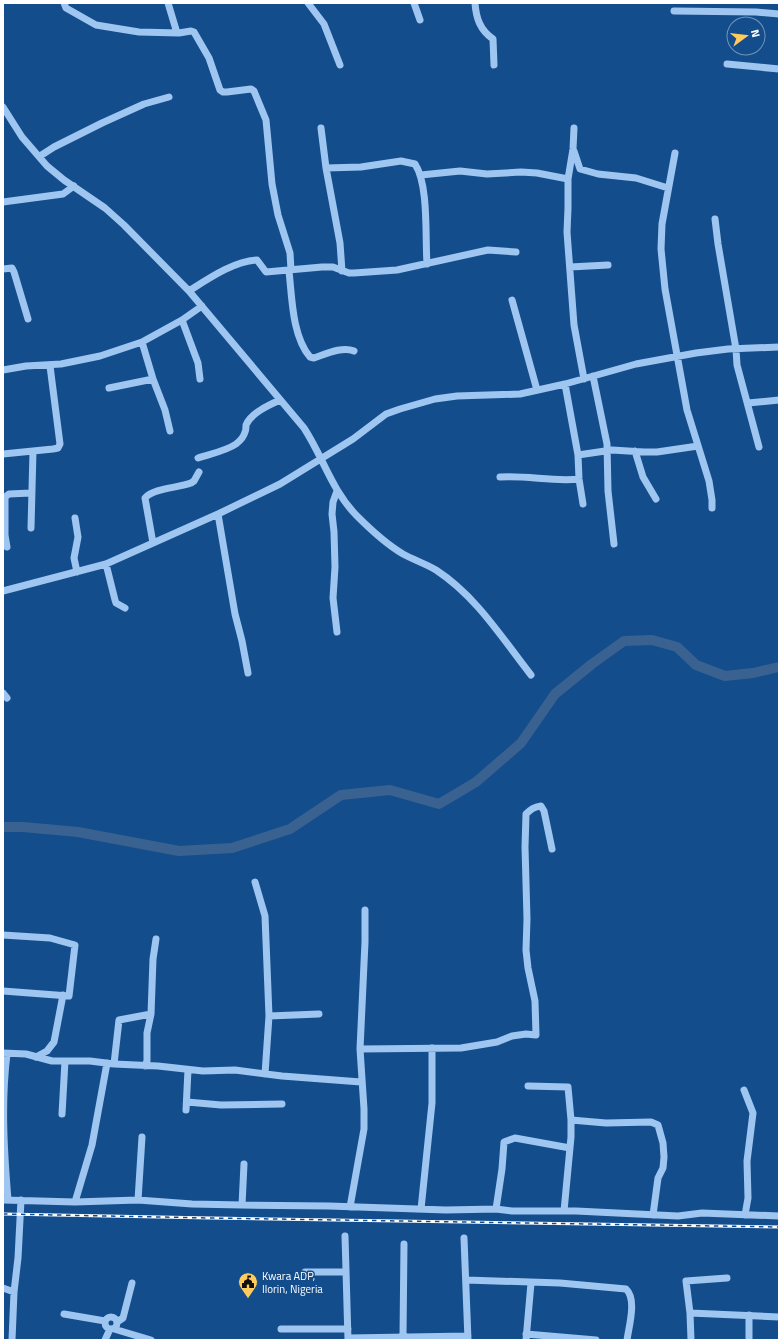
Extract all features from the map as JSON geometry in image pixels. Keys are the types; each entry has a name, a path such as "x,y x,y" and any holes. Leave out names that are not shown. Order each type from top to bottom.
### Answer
{"street":[{"path":"64,3 66,8 96,25 139,32 177,33 191,31 195,33 209,58 220,90 223,92 251,89 254,91 266,120 272,184 278,214 290,253 294,318 303,345 310,357 314,358 343,350 354,351"},
{"path":"168,3 177,33"},
{"path":"308,3 324,24 340,65"},
{"path":"414,3 420,20"},
{"path":"474,3 481,29 487,36 493,39 494,64"},
{"path":"674,11 756,12 779,14"},
{"path":"727,64 779,69"},
{"path":"40,156 102,122 144,104 169,97"},
{"path":"3,107 22,137 48,166 105,208 124,225 202,306 304,428 313,441 337,491 356,515 381,539 403,554 435,570 455,585 485,614 531,675"},
{"path":"321,128 326,168 340,243 342,270"},
{"path":"574,128 573,149 568,179 567,232 574,325 584,379"},
{"path":"573,149 580,169 598,174 636,178 668,188"},
{"path":"675,153 662,224 661,249 665,289 688,410 709,481 712,508"},
{"path":"326,168 361,167 401,161 415,164 421,175 426,209 427,264"},
{"path":"421,175 460,171 487,174 521,172 537,173 568,179"},
{"path":"3,202 63,194 74,186"},
{"path":"715,219 736,349 737,364 759,447"},
{"path":"189,291 220,272 251,260 257,260 266,272 333,267 349,273 397,270 488,250 516,252"},
{"path":"570,267 608,265"},
{"path":"3,268 12,268 14,272 28,320"},
{"path":"512,300 537,390"},
{"path":"3,370 26,366 50,366 100,356 142,342 182,320 202,306"},
{"path":"182,320 198,363 200,379"},
{"path":"142,342 170,431"},
{"path":"3,591 106,564 218,514 280,484 353,439 386,414 400,409 435,399 457,396 509,395 537,390 565,384 636,364 696,352 779,347"},
{"path":"3,454 54,450 58,448 60,444 50,366"},
{"path":"593,376 597,402 604,426 607,450 608,491 614,544"},
{"path":"109,388 153,379"},
{"path":"565,384 578,455 579,479 583,504"},
{"path":"198,458 221,451 236,444 243,436 246,426 251,418 280,400"},
{"path":"748,403 779,400"},
{"path":"578,455 607,450 657,452 698,446"},
{"path":"31,528 33,451"},
{"path":"635,451 643,477 656,499"},
{"path":"153,543 144,498 160,491 191,483 194,481 199,472"},
{"path":"500,478 519,477 559,480 579,479"},
{"path":"337,491 333,502 332,514 335,567 333,598 337,632"},
{"path":"7,547 5,529 5,497 9,494 32,493"},
{"path":"218,514 235,614 248,673"},
{"path":"75,518 78,537 74,551 76,572"},
{"path":"106,564 116,603 125,608"},
{"path":"360,1049 460,1048 497,1042 512,1036 526,1034 536,1035 534,1001 526,950 527,915 525,847 526,814 530,809 541,806 544,811 552,850"},
{"path":"255,882 265,916 269,1016 265,1074"},
{"path":"350,1207 364,1129 360,1049 365,910"},
{"path":"3,935 50,938 75,945 70,996 3,991"},
{"path":"145,1066 147,1061 147,1033 151,1014 153,959 156,939"},
{"path":"36,1056 47,1051 54,1042 63,995"},
{"path":"75,1202 92,1145 119,1020 151,1014"},
{"path":"269,1016 319,1014"},
{"path":"421,1209 432,1103 432,1048"},
{"path":"361,1082 235,1070 188,1070 90,1061 52,1060 26,1054 5,1053 3,1142 6,1200 75,1202 138,1200 192,1204 421,1209 496,1209 512,1211 564,1211 678,1216 702,1213 779,1216"},
{"path":"62,1114 65,1061"},
{"path":"186,1110 188,1070"},
{"path":"528,1086 568,1087 571,1120 564,1211"},
{"path":"744,1090 753,1113 747,1161 748,1198 745,1215"},
{"path":"187,1102 221,1105 282,1104"},
{"path":"571,1120 606,1123 651,1122 658,1125 663,1143 664,1158 663,1168 658,1178 653,1215"},
{"path":"138,1200 142,1137"},
{"path":"496,1209 502,1169 504,1142 515,1138 570,1148"},
{"path":"242,1205 244,1164"},
{"path":"12,1340 21,1200"},
{"path":"345,1236 348,1339 403,1336 468,1338 464,1238"},
{"path":"403,1336 404,1244"},
{"path":"305,1272 346,1272"},
{"path":"691,1340 690,1313 686,1280 727,1278"},
{"path":"466,1280 615,1287 626,1289 630,1292 632,1298 627,1340"},
{"path":"105,1340 114,1327 123,1318 132,1283"},
{"path":"531,1283 526,1337 596,1340"},
{"path":"3,1288 14,1292"},
{"path":"690,1313 779,1316"},
{"path":"64,1314 106,1321 111,1317 114,1318 114,1327"},
{"path":"749,1315 749,1340"},
{"path":"106,1321 106,1327 114,1327 151,1340"},
{"path":"281,1329 348,1329"}],"waterway":[{"path":"3,827 23,827 78,832 179,851 232,848 290,829 341,795 390,790 439,804 476,782 521,743 555,694 592,664 624,641 652,640 677,647 696,665 725,676 753,673 779,667"}],"railway":[{"path":"3,1214 779,1227"}],"place":[{"name":"Kwara ADP, Ilorin, Nigeria","path":"248,1299"}]}
